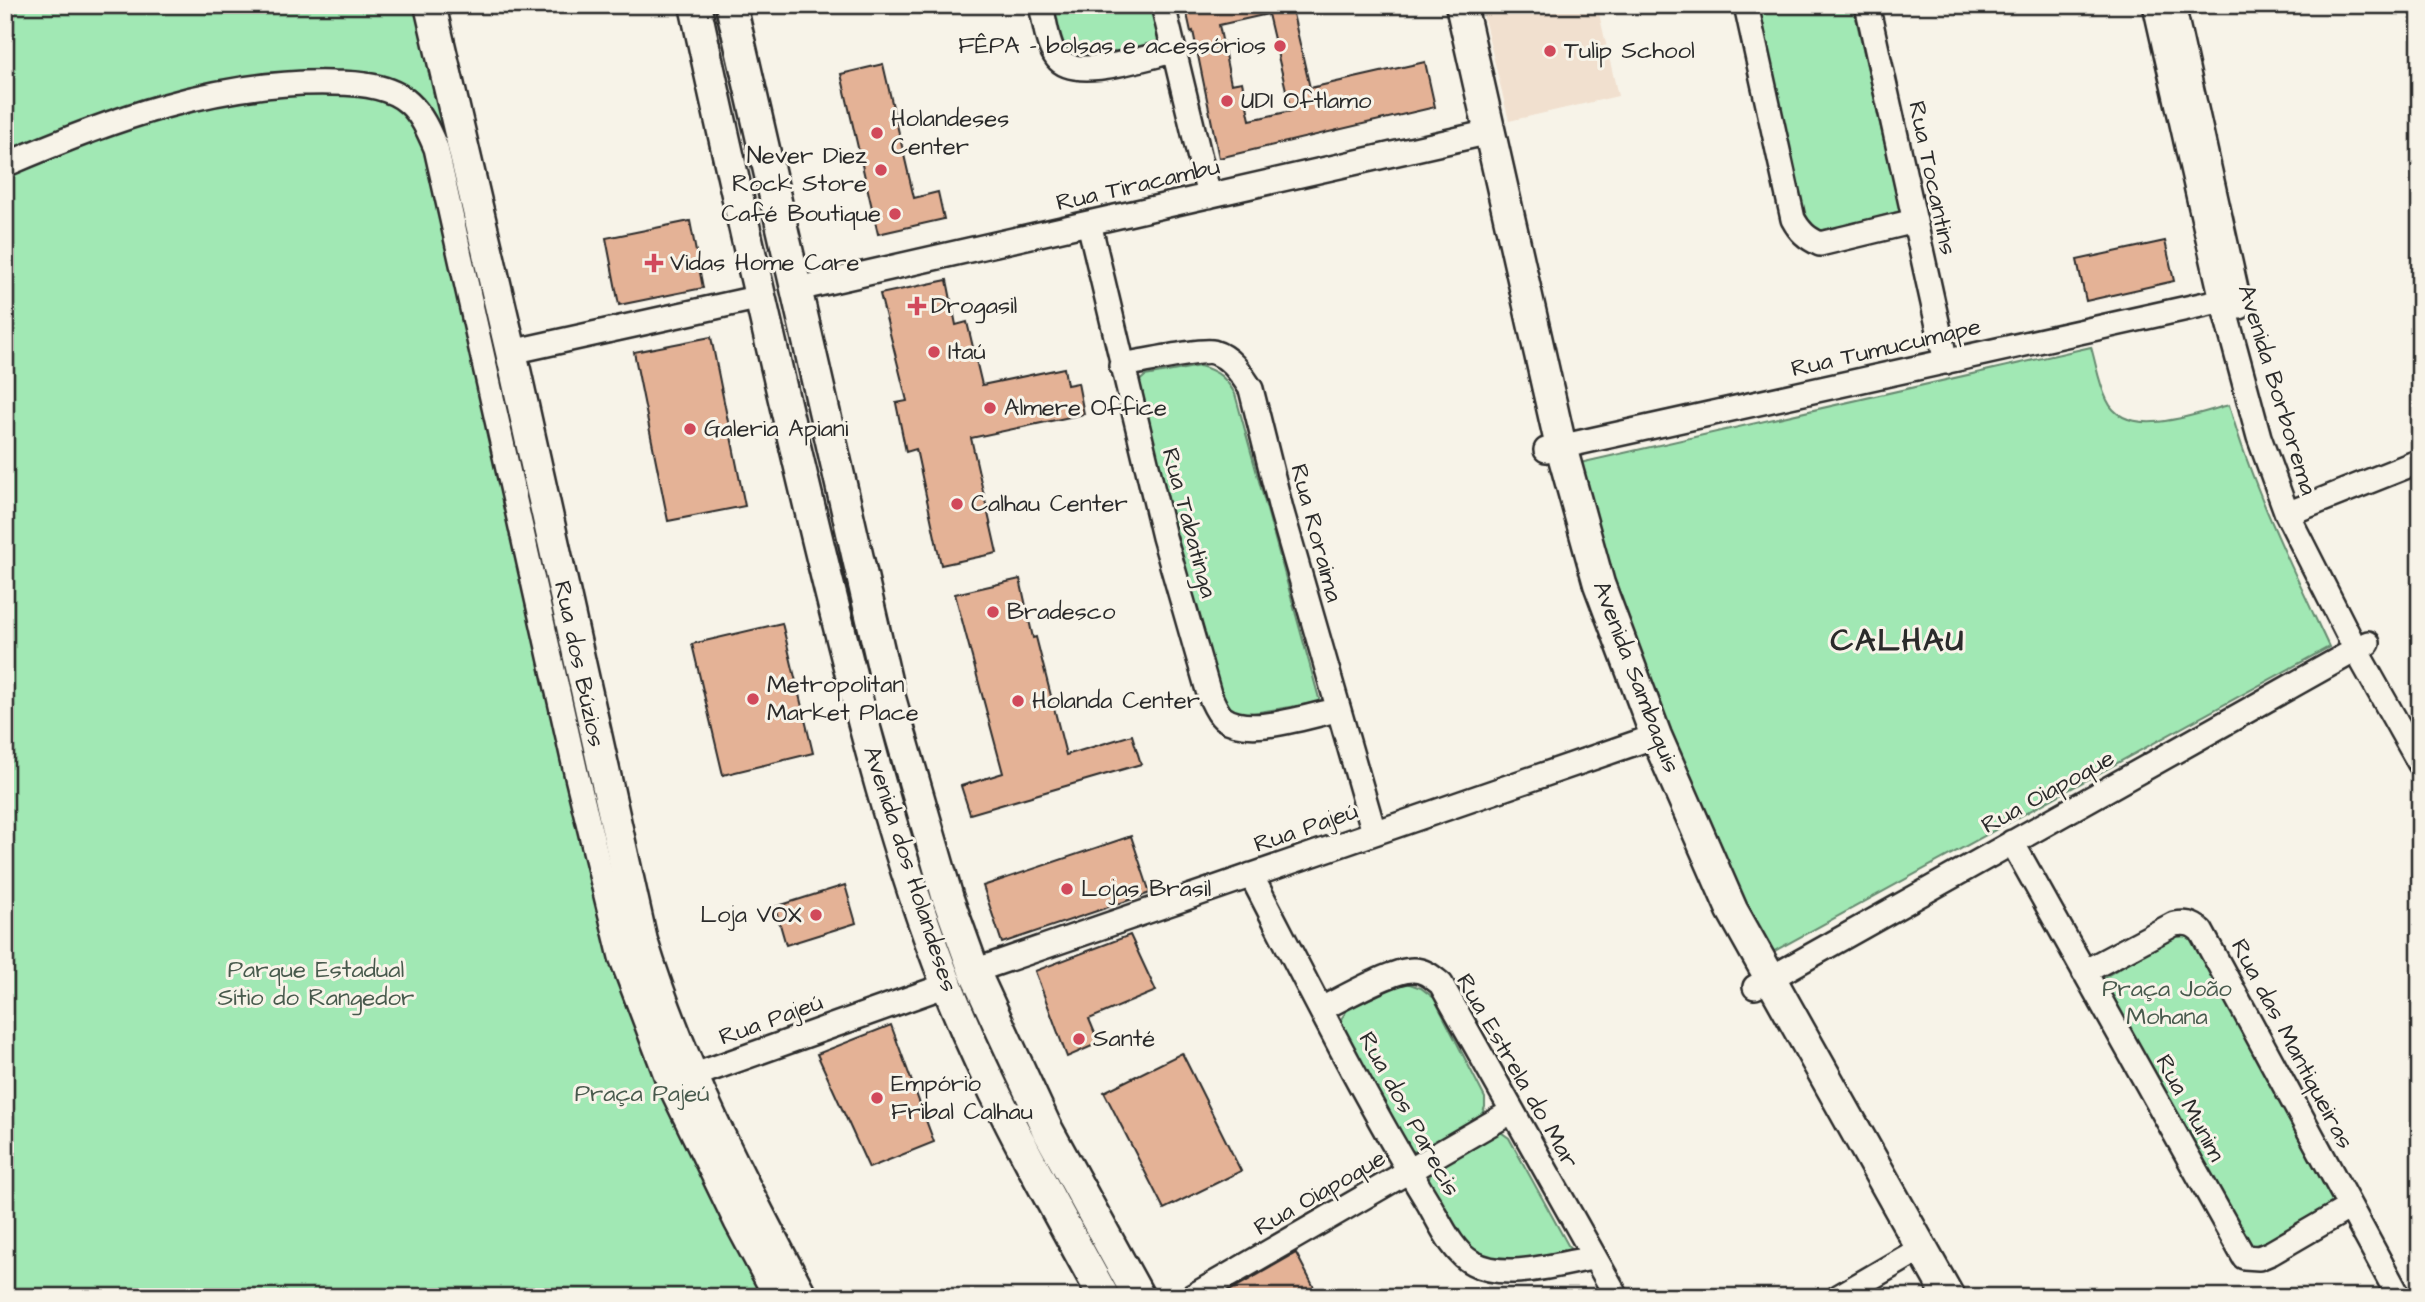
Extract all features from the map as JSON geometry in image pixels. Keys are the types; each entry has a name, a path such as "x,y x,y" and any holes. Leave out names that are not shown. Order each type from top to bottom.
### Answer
{"main road":[{"name":"Rua dos Búzios","path":"430,5 511,352 632,902 656,986 692,1076 802,1297"},
{"name":"Avenida dos Holandeses","path":"695,5 806,492 893,830 947,985 997,1097 1104,1297"},
{"name":"Avenida dos Holandeses","path":"731,5 890,698 923,819 959,933 974,971 1047,1129 1139,1297"},
{"name":"Avenida Sambaquis","path":"1445,5 1482,134 1585,582 1720,920 1762,983 1915,1252 1949,1297"},
{"name":"Avenida Sambaquis","path":"1461,5 1482,134"},
{"path":"709,70 729,64 739,69 760,161 773,186"},
{"path":"745,228 760,247 789,366 794,373 801,375 816,371"},
{"name":"Avenida Sambaquis","path":"1915,1252 1930,1297"}],"street":[{"path":"1041,5 1050,42 1058,59 1068,66 1090,69 1174,51"},
{"path":"1163,5 1209,196"},
{"path":"1746,5 1793,219 1799,230 1820,244 1915,221"},
{"name":"Rua Tocantins","path":"1867,5 1946,362"},
{"name":"Avenida Borborema","path":"2155,5 2229,299"},
{"name":"Avenida Borborema","path":"2173,5 2229,299 2259,437 2420,764"},
{"path":"5,164 145,110 232,89 292,83 354,83 381,88 408,101 424,122 436,148 577,777 621,957 670,1086 776,1297"},
{"name":"Rua Tiracambu","path":"797,289 1482,134"},
{"name":"Rua Tabatinga","path":"1089,223 1121,365 1168,551 1209,694 1221,716 1245,726 1259,726 1337,710"},
{"path":"511,352 761,297"},
{"name":"Rua Tumucumape","path":"1554,449 2229,299"},
{"name":"Rua Roraima","path":"1121,365 1210,351 1227,358 1251,389 1281,509 1374,832"},
{"path":"2294,511 2420,461"},
{"name":"Avenida Borborema","path":"2362,646 2420,734"},
{"name":"Rua Oiapoque","path":"1762,983 2362,646"},
{"name":"Rua Pajeú","path":"974,971 1649,737"},
{"name":"Rua Munim","path":"2012,842 2244,1257 2259,1258 2271,1253 2350,1208"},
{"name":"Rua dos Parecis","path":"1251,875 1409,1172 1455,1246 1469,1262 1487,1270 1509,1272 1593,1258"},
{"name":"Rua das Mantiqueiras","path":"2084,972 2174,924 2184,922 2202,931 2399,1297"},
{"name":"Rua Estrela do Mar","path":"1321,1009 1391,975 1411,970 1427,972 1441,985 1617,1297"},
{"name":"Rua Pajeú","path":"692,1076 947,985"},
{"name":"Rua Oiapoque","path":"1191,1297 1511,1112"},
{"path":"1838,1297 1915,1252"}],"shaded area":[{"name":"Tulip School","path":"1597,5 1618,96 1509,121 1481,6"}],"green space":[{"name":"Parque Estadual Sítio do Rangedor","path":"5,5 418,5 498,355 629,960 789,1297 5,1297"},
{"path":"1053,5 1153,5 1159,31 1157,46 1089,61 1073,59 1061,45"},
{"path":"1756,5 1853,5 1900,211 1819,234 1802,218"},
{"path":"2091,347 2107,400 2116,413 2130,420 2164,421 2229,405 2261,498 2329,647 1771,953 1735,889 1670,737 1612,582 1580,463"},
{"path":"1200,366 1221,376 1235,394 1320,702 1241,715 1228,710 1218,692 1134,386 1145,376"},
{"name":"Praça João Mohana","path":"2180,930 2190,933 2334,1204 2256,1250 2245,1245 2096,983"},
{"path":"1404,982 1421,988 1434,998 1485,1098 1485,1107 1480,1118 1423,1153 1405,1149 1342,1031 1341,1019 1348,1009"},
{"path":"1494,1131 1509,1138 1574,1256 1493,1264 1473,1255 1426,1186 1437,1165"}],"building":[{"path":"1185,5 1291,5 1310,88 1425,62 1435,107 1219,158 1193,31 1191,32","holes":["1268,14 1291,111 1250,120 1242,82 1231,84 1219,25"]},
{"name":"Holandeses Center","path":"883,64 914,198 938,192 944,219 878,234 841,74"},
{"name":"Vidas Home Care","path":"690,221 703,288 619,305 606,238"},
{"path":"2165,241 2174,281 2086,301 2077,260"},
{"path":"947,280 956,325 967,322 982,385 1064,368 1067,385 1078,383 1084,414 971,438 997,553 941,565 916,449 906,452 896,403 907,401 880,294"},
{"name":"Galeria Apiani","path":"711,337 745,506 668,521 634,352"},
{"path":"1020,579 1033,638 1036,637 1066,755 1132,735 1141,764 970,814 961,786 1003,773 955,594"},
{"name":"Metropolitan Market Place","path":"782,623 813,753 723,775 692,644"},
{"name":"Lojas Brasil","path":"1131,836 1150,893 1002,943 983,886"},
{"name":"Loja VOX","path":"845,885 856,923 786,945 775,907"},
{"path":"1130,935 1156,991 1089,1019 1099,1043 1067,1057 1035,971"},
{"name":"Empório Fribal Calhau","path":"891,1025 934,1142 869,1168 817,1054"},
{"path":"1182,1053 1241,1171 1164,1209 1104,1092"},
{"path":"1296,1253 1319,1297 1219,1297"}],"place":[{"name":"FÊPA - bolsas e acessórios","path":"1280,46"},
{"name":"Tulip School","path":"1550,51"},
{"name":"UDI Oftlamo","path":"1227,101"},
{"name":"Holandeses Center","path":"877,133"},
{"name":"Never Diez Rock Store","path":"881,170"},
{"name":"Café Boutique","path":"895,214"},
{"name":"Vidas Home Care","path":"654,263"},
{"name":"Drogasil","path":"917,306"},
{"name":"Itaú","path":"934,352"},
{"name":"Almere Office","path":"990,408"},
{"name":"Galeria Apiani","path":"690,429"},
{"name":"Calhau Center","path":"957,504"},
{"name":"Bradesco","path":"993,612"},
{"name":"Metropolitan Market Place","path":"753,699"},
{"name":"Holanda Center","path":"1018,701"},
{"name":"Lojas Brasil","path":"1067,889"},
{"name":"Loja VOX","path":"816,915"},
{"name":"Santé","path":"1079,1039"},
{"name":"Empório Fribal Calhau","path":"877,1098"}],"district":[{"name":"CALHAU","path":"1898,640"}],"park label":[{"name":"Praça Pajeú","path":"642,1094"}]}
